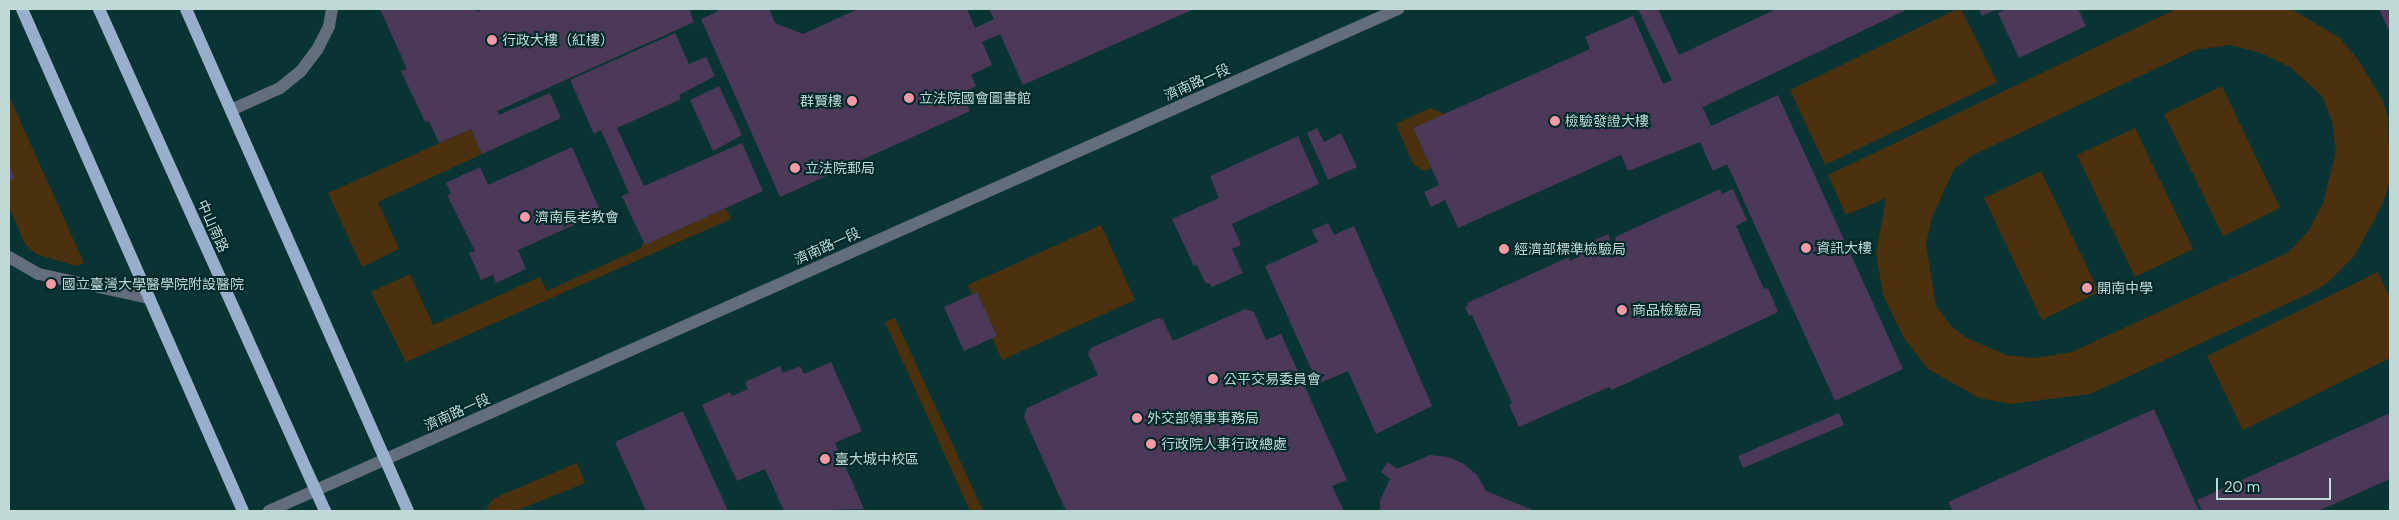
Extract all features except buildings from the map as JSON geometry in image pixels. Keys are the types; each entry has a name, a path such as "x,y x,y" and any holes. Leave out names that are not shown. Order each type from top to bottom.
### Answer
{"main road":[{"path":"22,9 243,511"},
{"name":"中山南路","path":"99,9 325,511"},
{"path":"186,9 408,511"}],"street":[{"path":"231,110 280,88 301,71 317,50 328,26 332,9"},
{"name":"濟南路一段","path":"269,511 1398,9"},
{"path":"9,257 39,274 149,298"}],"shaded area":[{"path":"1957,9 1961,9 1997,82 1825,165 1790,90"},
{"path":"2176,9 2291,9 2340,38 2360,63 2383,101 2388,118 2390,179 2383,203 2355,255 2326,284 2090,394 2011,404 1979,398 1928,369 1904,338 1883,295 1876,253 1886,198 1846,215 1828,175","holes":["2230,45 2261,53 2290,67 2322,96 2332,121 2336,151 2323,203 2309,230 2289,252 2072,352 2035,358 2006,355 1967,338 1952,327 1936,306 1926,244 1932,217 1954,169 1971,156 2195,50"]},
{"path":"2222,86 2280,208 2223,236 2164,114"},
{"path":"9,96 84,263 76,266 36,254 25,244 9,207 9,181 15,178 9,165"},
{"path":"1430,108 1445,114 1413,128 1431,168 1424,171 1413,164 1396,124"},
{"path":"2135,128 2193,249 2135,277 2077,155"},
{"path":"471,129 482,154 378,202 399,249 362,267 328,193"},
{"path":"2041,171 2099,292 2042,320 1984,198"},
{"path":"726,208 731,219 406,362 371,292 410,274 433,325 540,277 547,291 641,248 643,242 645,245"},
{"path":"1101,225 1135,300 1002,360 992,338 997,336 977,292 972,294 968,285"},
{"path":"2378,272 2390,298 2390,358 2243,430 2207,356"},
{"path":"895,318 983,511 970,511 885,322"},
{"path":"577,463 585,483 515,511 486,511 490,502 499,496"}],"place":[{"name":"行政大樓（紅樓）","path":"492,40"},
{"name":"立法院國會圖書館","path":"909,98"},
{"name":"群賢樓","path":"852,101"},
{"name":"檢驗發證大樓","path":"1555,121"},
{"name":"立法院郵局","path":"795,168"},
{"name":"濟南長老教會","path":"525,217"},
{"name":"資訊大樓","path":"1806,248"},
{"name":"經濟部標準檢驗局","path":"1504,249"},
{"name":"國立臺灣大學醫學院附設醫院","path":"51,284"},
{"name":"開南中學","path":"2087,288"},
{"name":"商品檢驗局","path":"1622,310"},
{"name":"公平交易委員會","path":"1213,379"},
{"name":"外交部領事事務局","path":"1137,418"},
{"name":"行政院人事行政總處","path":"1151,444"},
{"name":"臺大城中校區","path":"825,459"}]}
